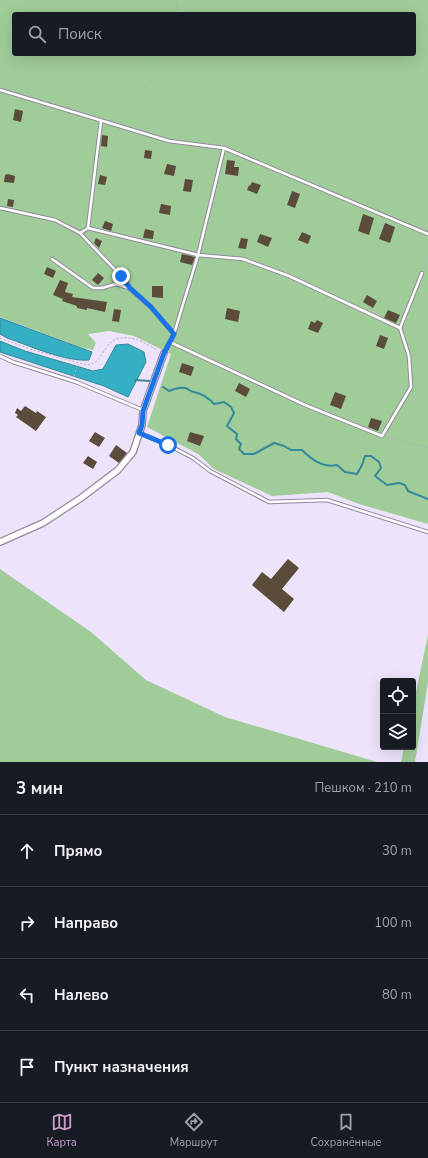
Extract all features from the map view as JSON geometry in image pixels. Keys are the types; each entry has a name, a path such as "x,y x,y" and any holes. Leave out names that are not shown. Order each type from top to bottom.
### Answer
{"street":[{"path":"0,542 43,523 81,498 118,470 133,452 142,425 143,411 164,353"}],"lane":[{"path":"0,90 169,141 224,148 428,234"},
{"path":"88,228 101,121"},
{"path":"164,353 174,334 198,255 224,148"},
{"path":"0,208 55,220 80,233 121,276 130,288 151,307 174,334"},
{"path":"80,233 88,228 198,255 250,261 289,276 400,328"},
{"path":"52,259 93,288 102,288 116,284 130,288"},
{"path":"170,342 305,405 382,436 411,387 409,356 400,328 422,273"},
{"path":"0,356 13,362 76,382 143,411"},
{"path":"139,433 194,458 210,471 269,502 327,500 428,532"}],"path":[{"path":"176,0 177,12"},
{"path":"141,133 147,113 141,91 153,78 152,66 161,56"},
{"path":"422,273 428,252"},
{"path":"0,338 33,350 87,365 92,365 97,361 111,341 118,338 136,339 164,353"},
{"path":"74,375 78,363"},
{"path":"382,436 428,447"}],"green space":[{"path":"0,0 428,0 428,524 359,504 328,492 272,496 214,469 198,454 147,427 171,354 134,336 109,331 88,334 96,343 93,350 83,348 0,317"},
{"path":"0,569 91,632 146,680 225,717 377,762 0,762"},
{"path":"428,635 428,682 415,762 401,762 403,750 416,750 416,692"}],"water":[{"path":"0,318 92,352 89,360 70,359 7,338 0,334"},
{"path":"0,341 25,351 93,371 103,369 116,345 128,344 144,352 146,362 128,397 104,386 0,352"}],"building":[{"path":"15,109 23,111 21,122 13,120"},
{"path":"102,135 108,136 107,147 101,146"},
{"path":"145,150 152,151 151,159 144,158"},
{"path":"227,160 235,161 234,167 239,167 238,176 225,174"},
{"path":"167,164 176,166 174,176 164,174"},
{"path":"8,174 15,176 14,183 4,182 5,175"},
{"path":"100,175 107,177 105,185 98,184"},
{"path":"185,179 193,180 191,192 183,191"},
{"path":"252,182 261,185 257,194 247,190"},
{"path":"292,191 300,194 295,208 287,205"},
{"path":"8,199 14,200 13,207 7,206"},
{"path":"161,204 171,206 170,215 159,213"},
{"path":"363,214 374,218 369,235 358,231"},
{"path":"105,221 113,224 111,231 102,228"},
{"path":"385,223 395,227 390,243 379,239"},
{"path":"145,229 154,231 153,239 143,238"},
{"path":"302,232 311,236 308,244 298,240"},
{"path":"260,234 272,238 268,247 257,242"},
{"path":"96,238 102,241 99,248 94,243"},
{"path":"241,238 248,239 246,249 238,248"},
{"path":"182,254 195,257 192,265 180,262"},
{"path":"47,267 56,271 53,278 44,274"},
{"path":"98,273 104,278 98,285 92,280"},
{"path":"60,280 68,283 65,292 73,294 72,297 107,302 105,312 87,308 87,310 77,308 77,306 62,301 63,299 53,295"},
{"path":"152,286 163,286 163,298 152,297"},
{"path":"367,295 377,301 373,308 363,302"},
{"path":"227,308 240,311 238,322 225,319"},
{"path":"114,309 121,310 119,322 112,321"},
{"path":"388,310 400,315 396,323 384,318"},
{"path":"317,320 323,323 318,333 308,329 311,321 315,323"},
{"path":"380,335 388,338 384,349 376,346"},
{"path":"182,363 194,367 191,376 179,372"},
{"path":"239,383 250,389 246,397 235,391"},
{"path":"335,392 346,396 341,409 330,405"},
{"path":"25,406 46,417 36,431 16,417 18,415 15,413 17,408 21,411"},
{"path":"371,418 382,421 378,431 368,427"},
{"path":"95,432 105,438 99,447 89,441"},
{"path":"190,432 204,436 200,446 187,441"},
{"path":"116,445 127,453 119,463 109,456"},
{"path":"88,456 97,462 93,469 83,463"},
{"path":"288,559 299,568 282,589 294,599 284,612 252,585 262,572 271,579"}],"waterway":[{"path":"135,380 150,381"},
{"path":"163,387 169,391 185,388 205,396 214,404 224,402 231,407 234,413 227,426 237,434 236,439 241,444 239,449 244,454 254,454 274,443 291,450 302,450 322,464 332,466 337,465 345,472 357,474 365,456 371,456 379,462 381,468 375,476 387,485 399,483 405,485 408,491 428,499"}],"route":[{"path":"121,276 130,288 151,307 174,334 164,353 143,411 142,425 139,433 168,445"}]}
